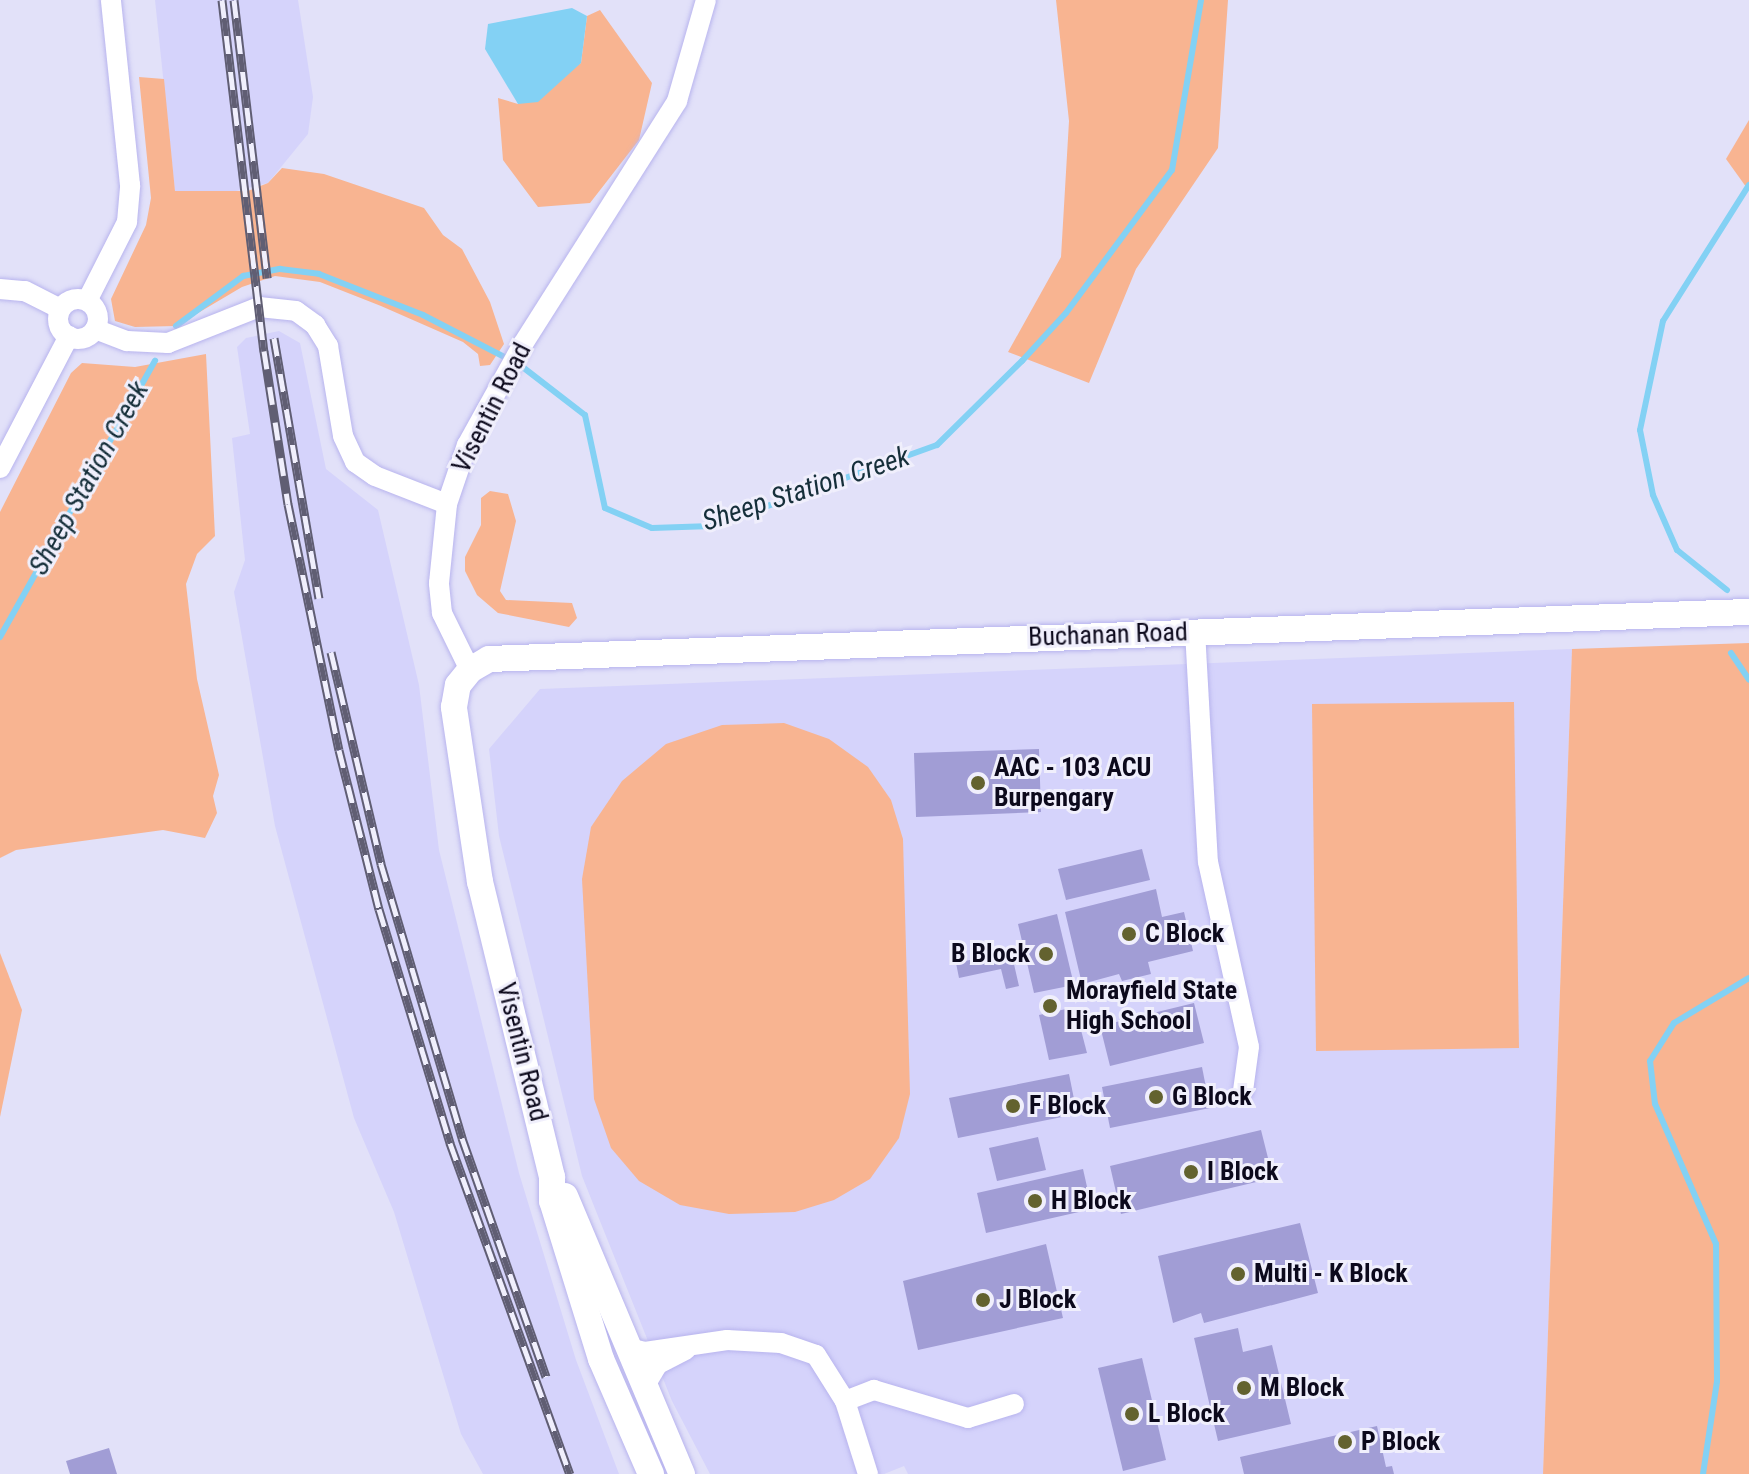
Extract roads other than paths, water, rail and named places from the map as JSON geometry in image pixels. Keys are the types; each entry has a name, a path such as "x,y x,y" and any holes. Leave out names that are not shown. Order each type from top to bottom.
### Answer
{"main road":[{"name":"Buchanan Road","path":"470,670 489,659 1749,612"},
{"name":"Visentin Road","path":"470,670 458,685 454,707 480,882 552,1177 552,1201 597,1345 651,1474"},
{"name":"Visentin Road","path":"552,1177 566,1198 682,1474"}],"street":[{"path":"87,301 127,222 130,185 111,0"},
{"name":"Visentin Road","path":"470,670 442,613 439,583 447,504 467,445 523,344 677,101 706,0"},
{"path":"0,289 25,291 60,309"},
{"path":"75,299 87,301 96,311 95,329 86,337 69,336 58,322 60,309 75,299"},
{"path":"95,329 127,341 168,343 259,307 296,311 315,325 328,346 343,436 355,462 447,504"},
{"path":"0,468 69,336"},
{"path":"1195,631 1208,862 1249,1047 1243,1091"},
{"path":"629,1348 645,1352 757,1340 803,1349 825,1364 845,1401 868,1474"},
{"path":"644,1387 658,1364 692,1345"},
{"path":"845,1401 874,1390 968,1418 1014,1404"}],"waterway":[{"name":"Sheep Station Creek","path":"176,326 243,276 280,269 319,274 423,315 520,365 585,415 605,508 652,528 712,526 937,445 1022,361 1066,313 1172,170 1201,0"},
{"path":"1727,590 1677,550 1653,495 1640,430 1663,321 1749,185"},
{"name":"Sheep Station Creek","path":"0,637 155,361"},
{"path":"1731,653 1749,680"},
{"path":"1703,1474 1717,1381 1716,1244 1655,1104 1650,1061 1674,1023 1749,978"}],"railway":[{"path":"222,0 264,351 288,504 339,750 379,909 450,1143 570,1474"},
{"path":"234,0 267,278"},
{"path":"274,338 319,598"},
{"path":"331,652 381,864 462,1138 546,1377"}],"place":[{"name":"AAC - 103 ACU Burpengary","path":"978,783"},
{"name":"C Block","path":"1129,934"},
{"name":"B Block","path":"1046,954"},
{"name":"Morayfield State High School","path":"1050,1006"},
{"name":"G Block","path":"1156,1097"},
{"name":"F Block","path":"1013,1106"},
{"name":"I Block","path":"1191,1172"},
{"name":"H Block","path":"1035,1201"},
{"name":"Multi - K Block","path":"1238,1274"},
{"name":"J Block","path":"983,1300"},
{"name":"M Block","path":"1244,1388"},
{"name":"L Block","path":"1132,1414"},
{"name":"P Block","path":"1345,1442"}]}
